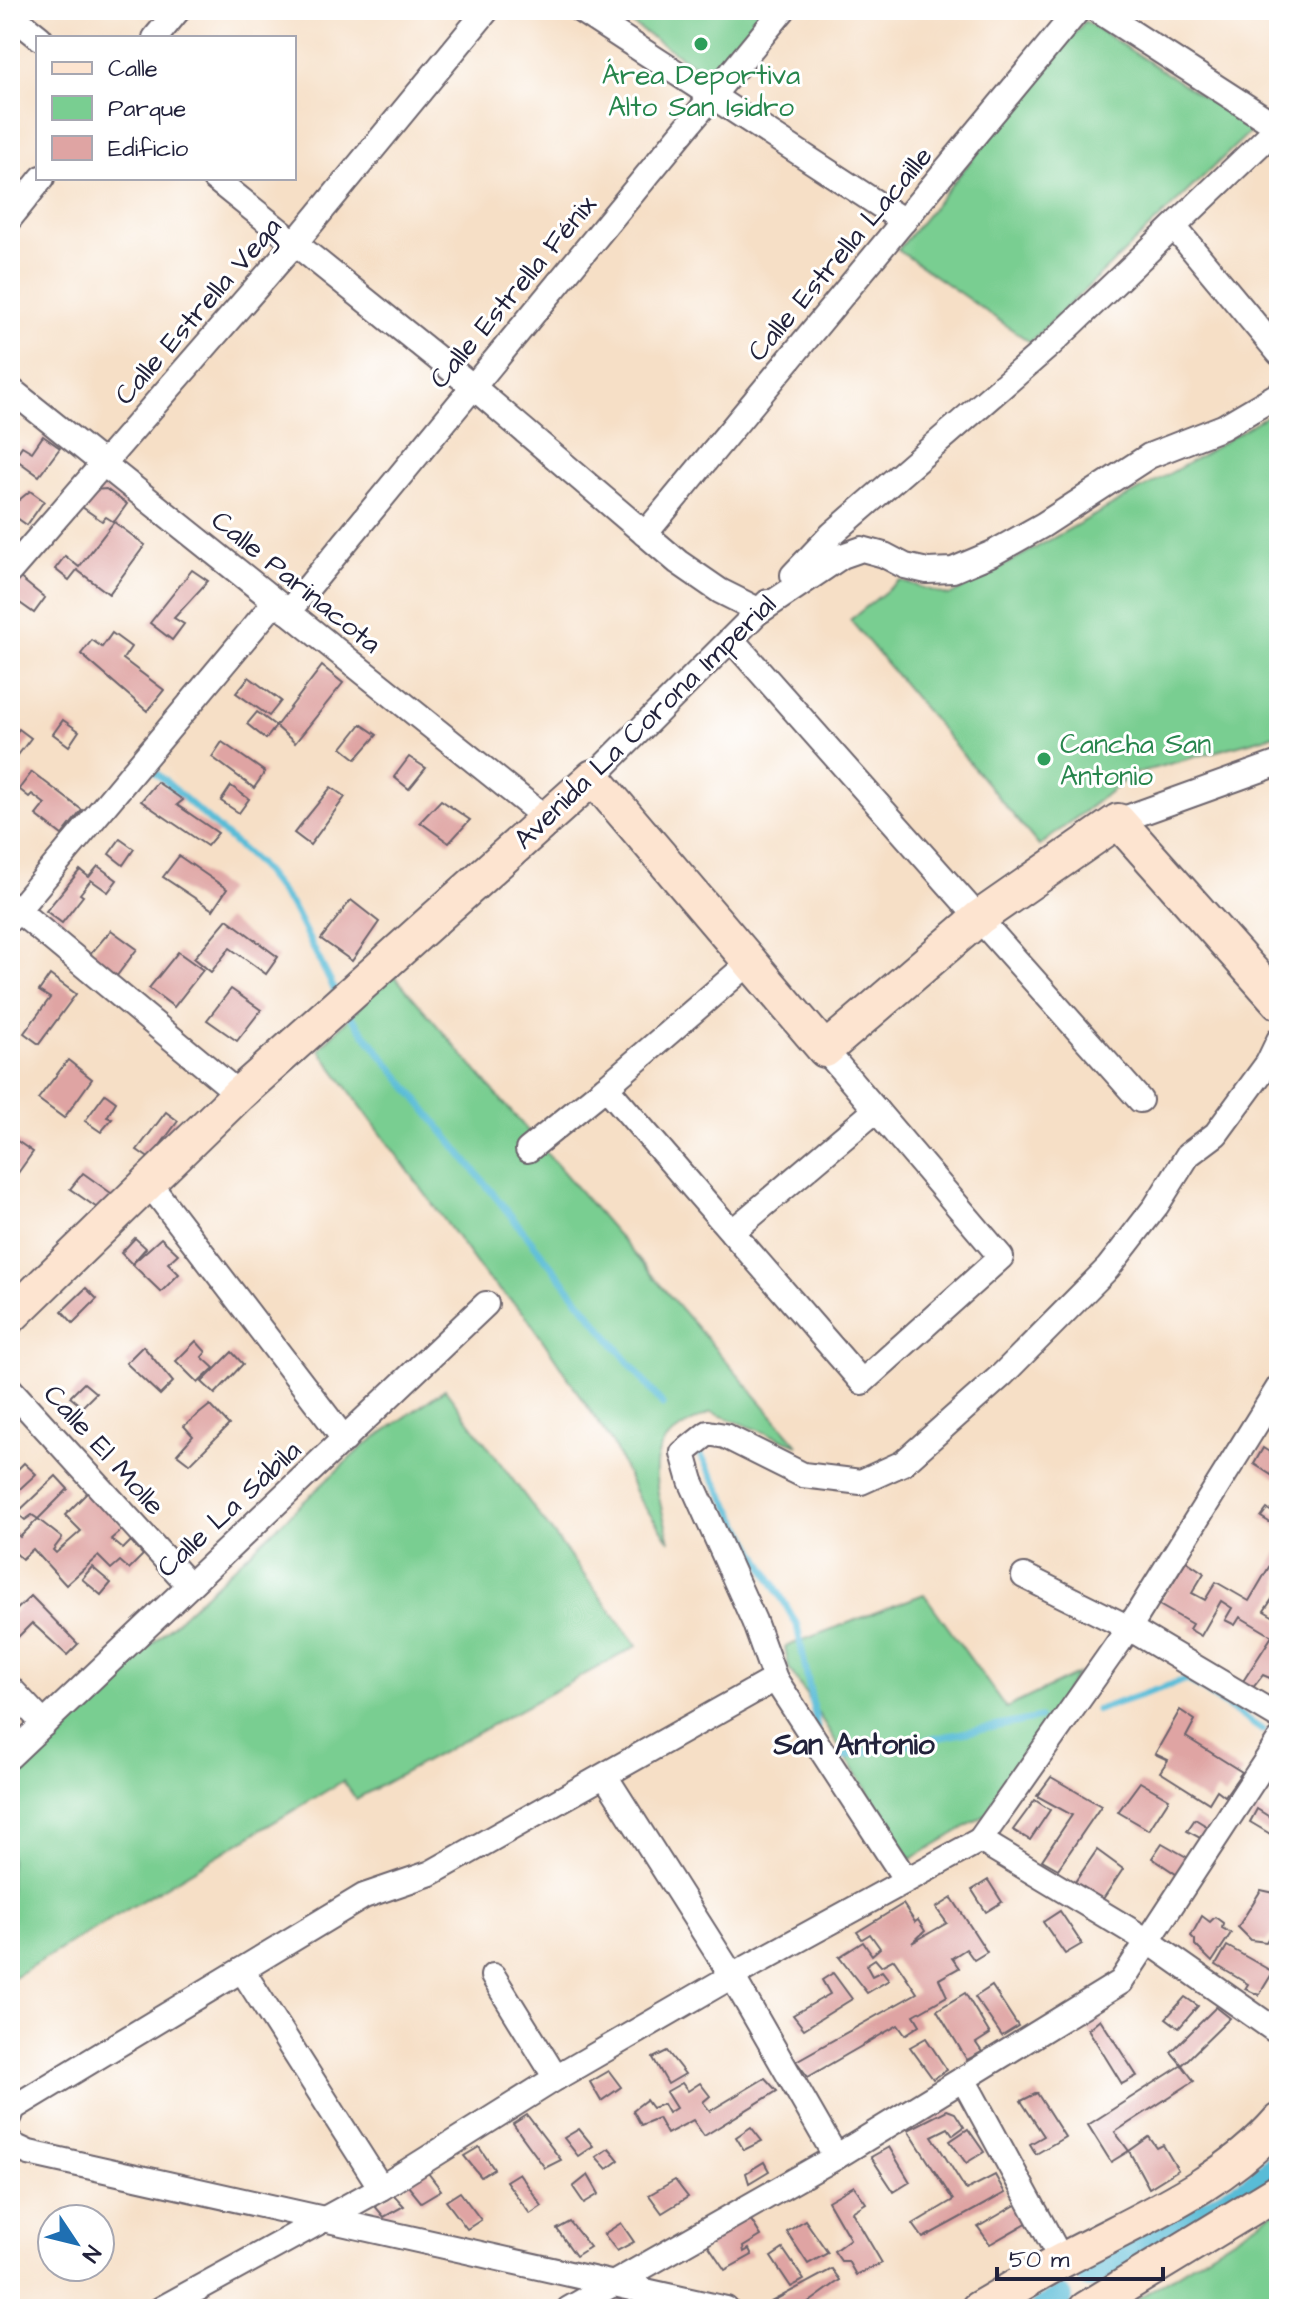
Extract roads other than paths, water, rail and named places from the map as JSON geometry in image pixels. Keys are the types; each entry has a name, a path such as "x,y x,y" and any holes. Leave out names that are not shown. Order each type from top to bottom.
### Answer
{"street":[{"path":"157,36 178,10"},
{"name":"Calle Estrella Vega","path":"10,571 295,243 487,10"},
{"path":"580,10 904,221"},
{"name":"Calle Estrella Fénix","path":"12,911 472,386 783,10"},
{"name":"Calle Estrella Lacaille","path":"645,534 1078,10"},
{"path":"1097,10 1278,127"},
{"path":"10,14 38,36"},
{"name":"Avenida La Corona Imperial","path":"10,1317 239,1094 593,777 732,640 832,534 1050,345 1278,127"},
{"path":"10,218 40,180"},
{"path":"216,180 472,386 678,562 720,591 760,611 842,556 862,549 884,555 905,566 927,571 953,570 993,553 1043,525 1149,456 1223,427 1279,394"},
{"path":"1174,227 1279,353"},
{"name":"Calle Parinacota","path":"10,389 547,819"},
{"path":"732,640 1140,1100"},
{"path":"825,1050 980,917 1118,821 1279,763"},
{"path":"593,777 1001,1257 862,1382 606,1087"},
{"path":"1118,821 1279,1002"},
{"path":"12,911 239,1094"},
{"path":"528,1150 749,963"},
{"path":"906,1880 775,1679 754,1621 691,1481 683,1453 708,1433 725,1436 803,1475 861,1482 903,1463 1003,1374 1108,1268 1156,1206 1188,1155 1216,1134 1268,1063 1279,1040"},
{"path":"732,1232 876,1110"},
{"path":"148,1182 345,1440"},
{"name":"Calle La Sábila","path":"10,1756 486,1304"},
{"path":"161,2309 381,2188 556,2078 732,1976 980,1840 1129,1628 1279,1387"},
{"name":"Calle El Molle","path":"10,1389 189,1585"},
{"path":"1024,1576 1129,1628 1279,1717"},
{"path":"11,2112 364,1896 431,1873 775,1679"},
{"path":"10,1688 44,1724"},
{"path":"569,2309 836,2157 1121,1982 1279,1741"},
{"path":"605,1776 732,1976 836,2157"},
{"path":"980,1840 1148,1941 1279,2033"},
{"path":"242,1970 381,2188"},
{"path":"493,1976 556,2078"},
{"path":"963,2079 1062,2261 1093,2308 1279,2191"},
{"path":"978,2309 1203,2183 1244,2155 1279,2121"},
{"path":"10,2141 29,2153 726,2309"}],"waterway":[{"path":"153,770 258,864 293,908 335,991"},
{"path":"348,1013 663,1405"},
{"path":"697,1449 797,1625 817,1727"},
{"path":"1097,1710 1188,1679 1262,1730"},
{"path":"834,1756 1039,1718"},
{"path":"1090,2277 1251,2186 1279,2161"},
{"path":"1041,2309 1061,2298"}],"place":[{"name":"Área Deportiva Alto San Isidro","path":"701,44"},
{"name":"Cancha San Antonio","path":"1044,759"}],"district":[{"name":"San Antonio","path":"854,1744"}]}
